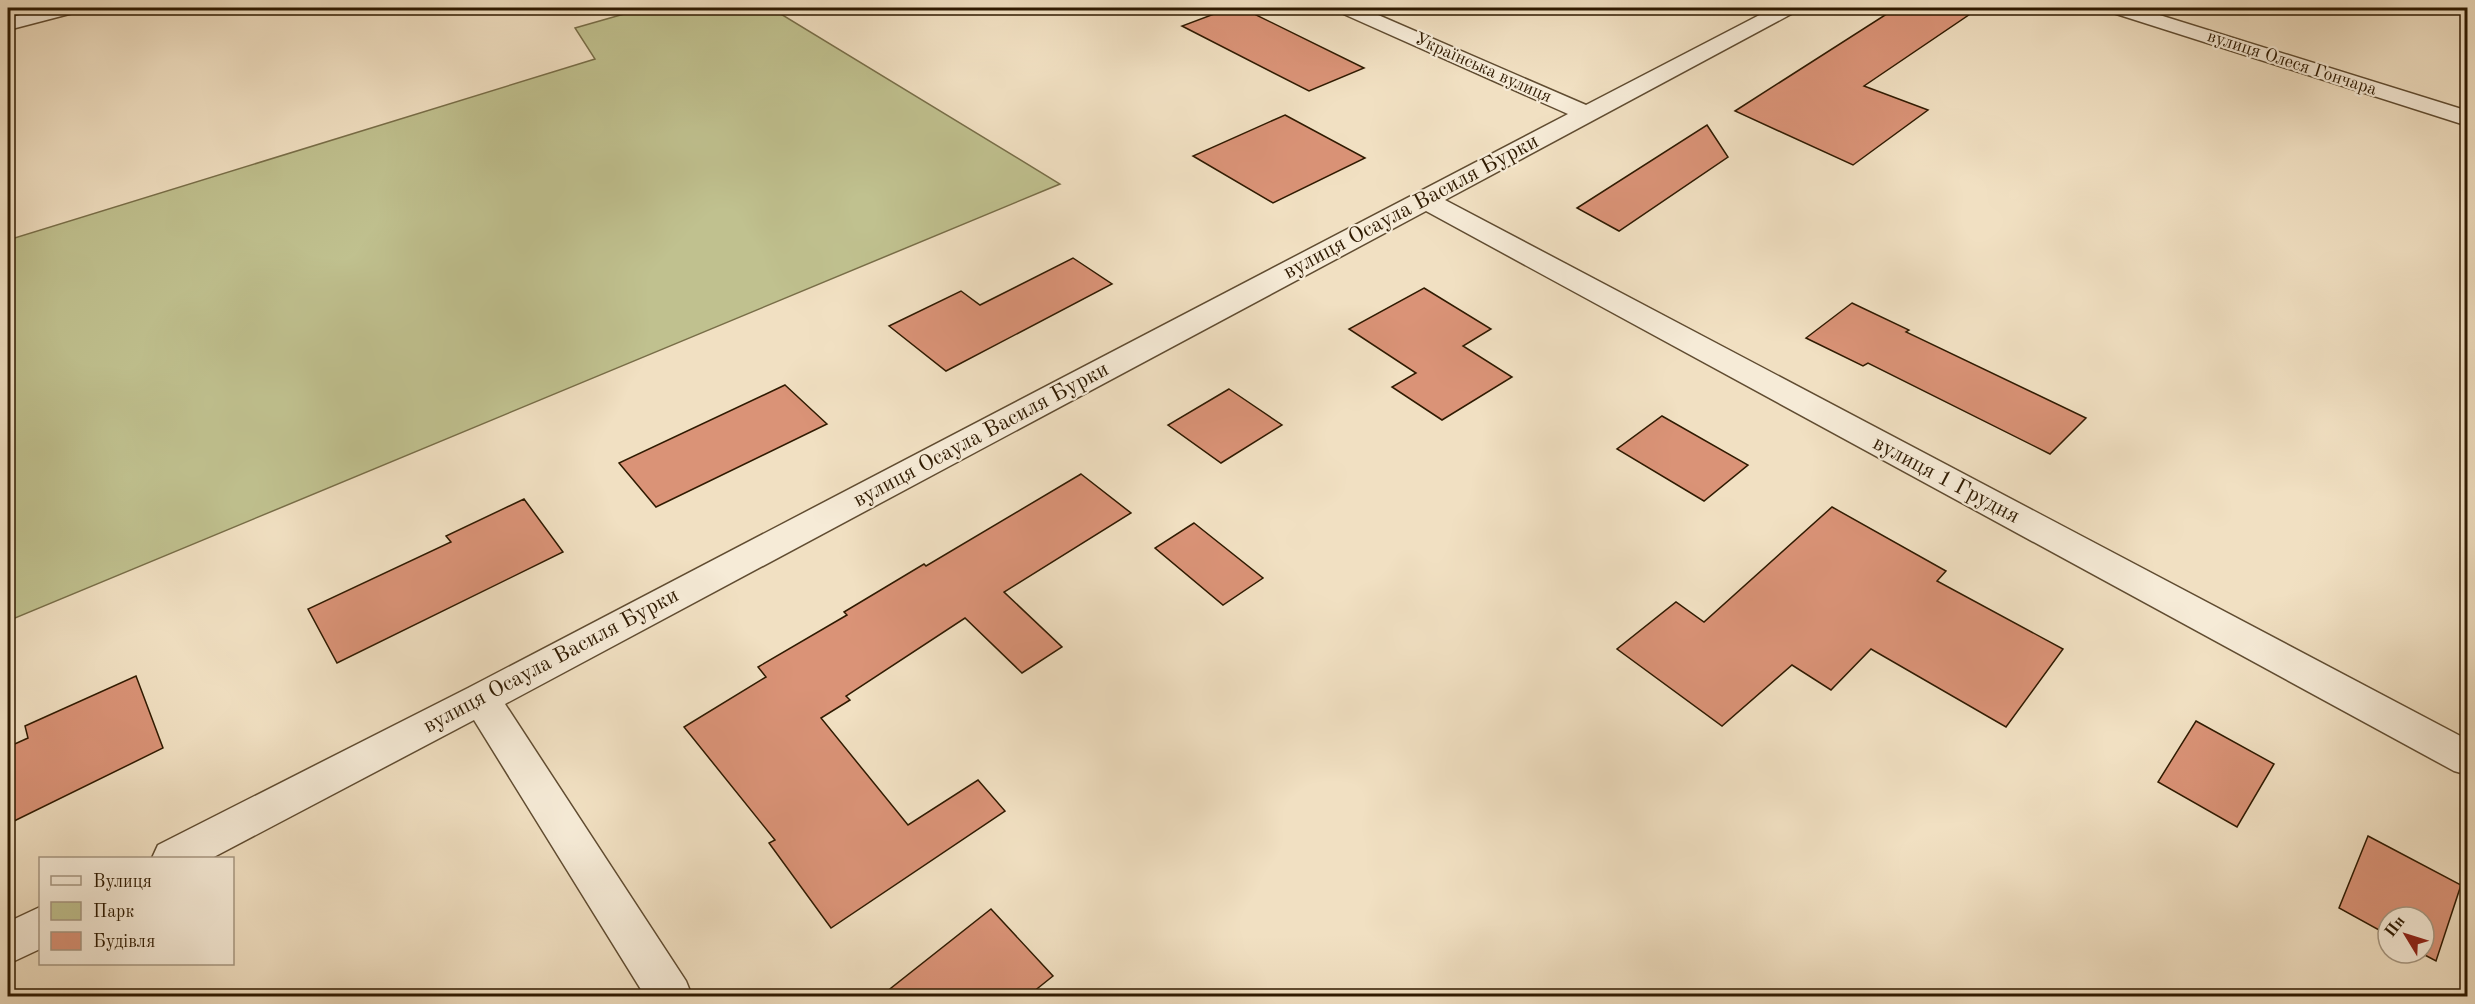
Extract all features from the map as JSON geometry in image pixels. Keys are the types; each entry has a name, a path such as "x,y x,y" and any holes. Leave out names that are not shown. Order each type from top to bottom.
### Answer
{"street":[{"path":"8,24 70,8"},
{"name":"Українська вулиця","path":"1346,8 1587,114"},
{"name":"вулиця Осаула Василя Бурки","path":"175,857 481,699 1788,8"},
{"name":"вулиця Олеся Гончара","path":"2117,8 2468,119"},
{"name":"вулиця 1 Грудня","path":"1425,200 2468,759"},
{"path":"481,699 670,996"},
{"path":"8,944 39,928"}],"green space":[{"path":"645,8 771,8 1060,184 8,621 8,240 595,59 575,28"}],"building":[{"path":"1230,8 1242,8 1364,68 1309,91 1182,26"},
{"path":"1896,8 1979,8 1864,86 1928,110 1853,165 1735,111"},
{"path":"1285,115 1365,158 1273,203 1193,156"},
{"path":"1707,125 1728,157 1619,231 1577,208"},
{"path":"1073,258 1112,284 946,371 889,326 961,291 980,305"},
{"path":"1424,288 1491,329 1463,346 1512,377 1442,420 1392,387 1416,373 1349,329"},
{"path":"1852,303 1909,330 1906,332 2086,418 2050,454 1868,363 1863,366 1806,338"},
{"path":"785,385 827,424 656,507 619,463"},
{"path":"1229,389 1282,425 1221,463 1168,425"},
{"path":"1662,416 1748,465 1704,501 1617,449"},
{"path":"1081,474 1131,513 1004,592 1062,647 1022,673 965,618 846,696 850,700 821,718 908,825 978,780 1005,811 831,928 769,843 775,840 684,727 766,677 758,667 847,615 844,612"},
{"path":"524,499 563,552 337,663 308,609 451,542 446,536"},
{"path":"1832,507 1946,571 1937,581 2063,649 2006,727 1871,649 1831,690 1792,665 1722,726 1617,649 1676,602 1704,622"},
{"path":"1194,523 1263,578 1223,605 1155,548"},
{"path":"136,676 163,748 8,824 8,747 28,738 25,726"},
{"path":"2196,721 2274,764 2237,827 2158,782"},
{"path":"2368,836 2461,885 2436,961 2436,905 2376,905 2376,928 2339,908"},
{"path":"991,909 1053,976 1028,996 881,996"}]}
